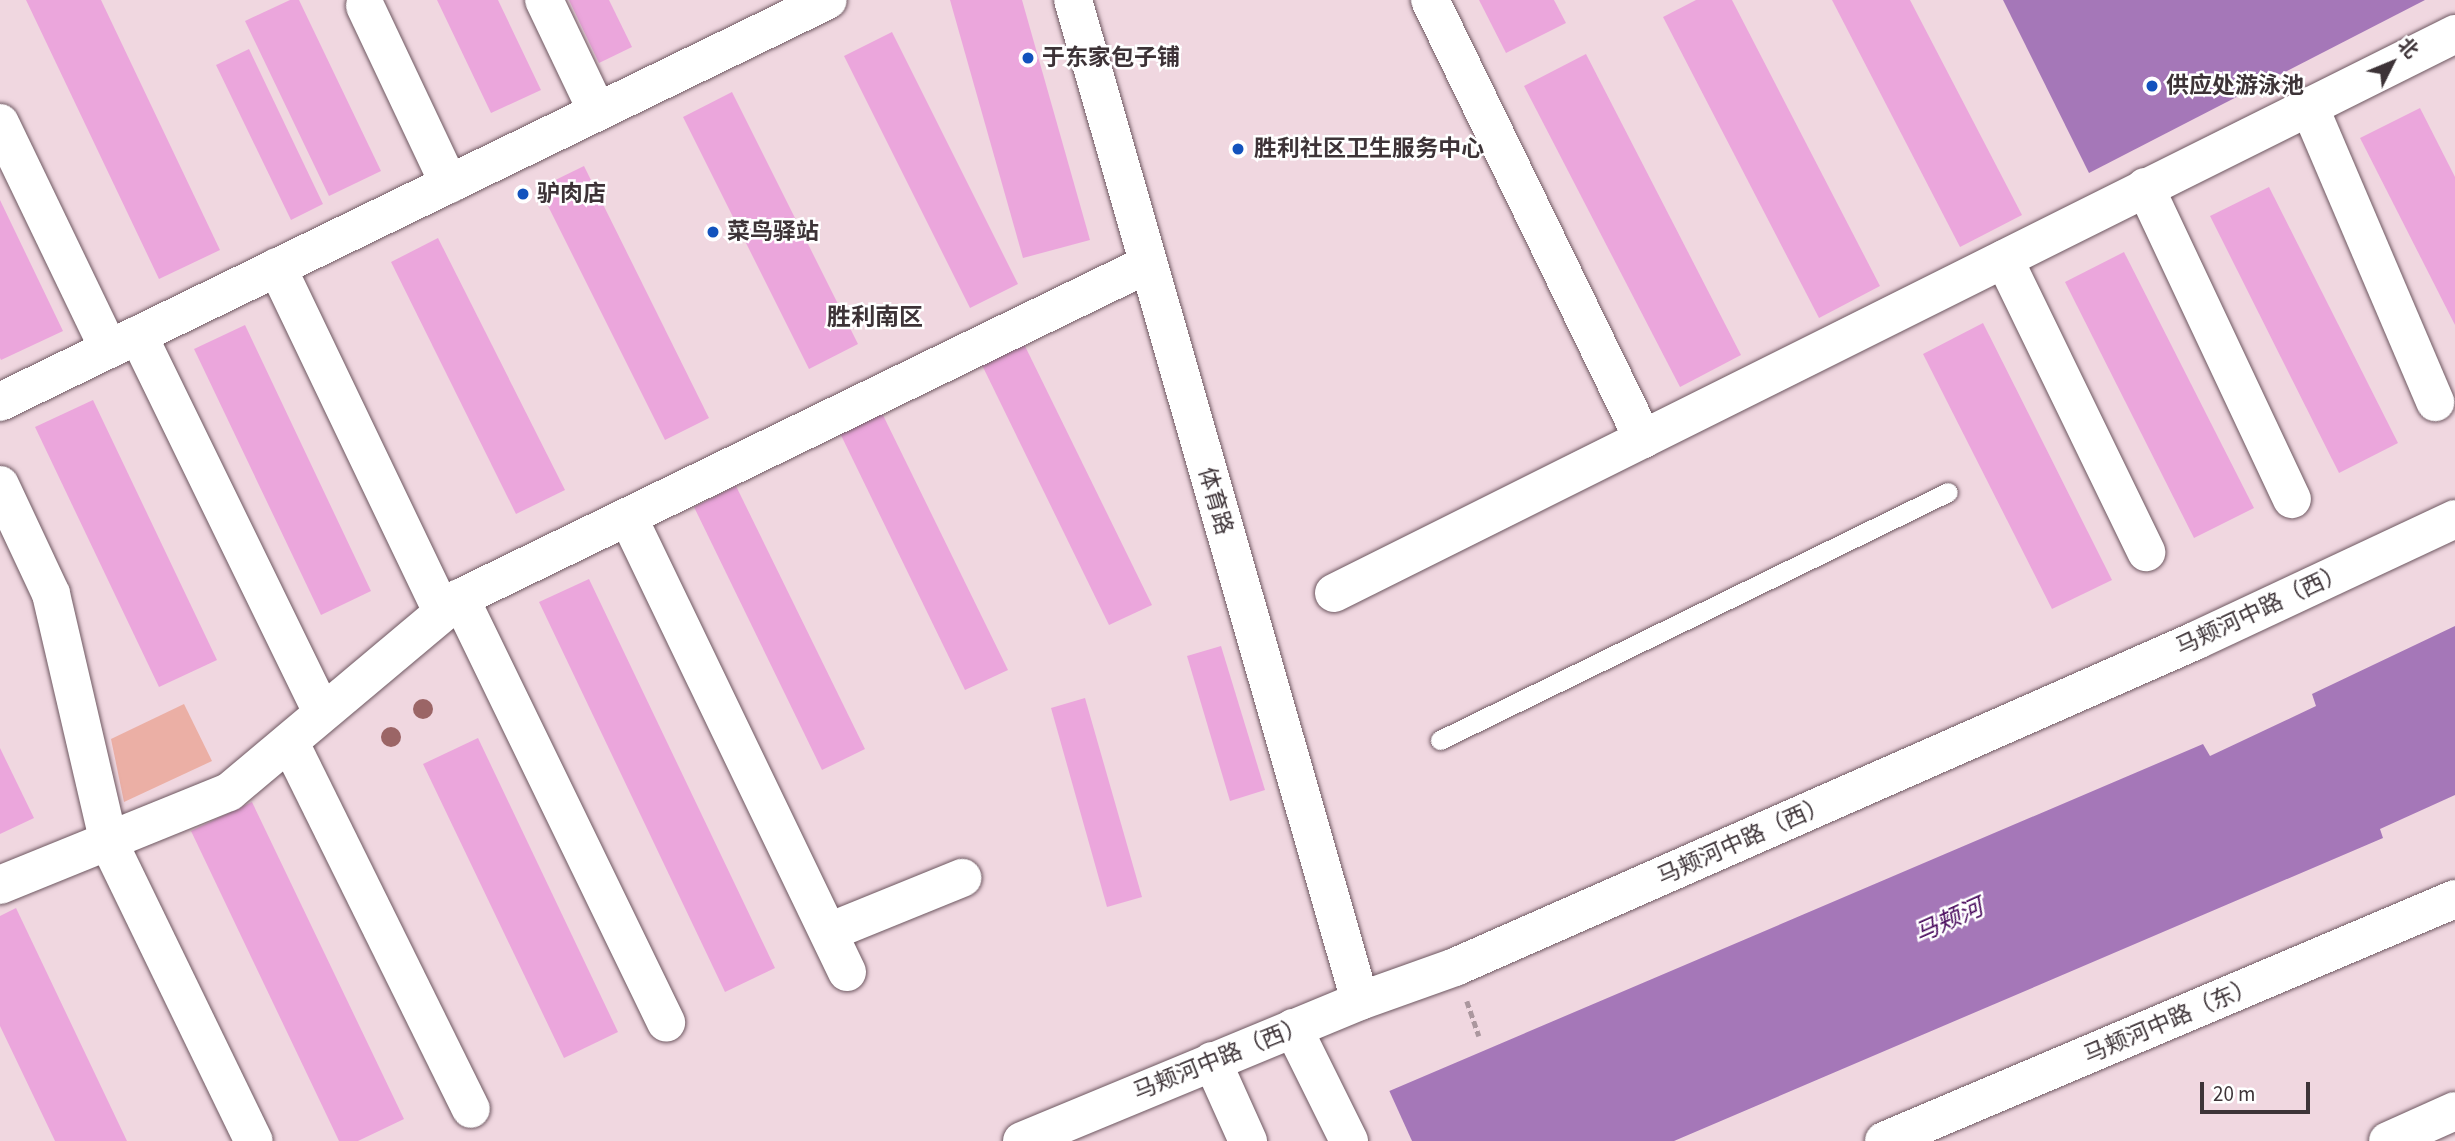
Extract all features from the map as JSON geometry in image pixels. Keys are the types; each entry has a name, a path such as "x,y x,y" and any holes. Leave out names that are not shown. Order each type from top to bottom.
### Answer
{"street":[{"path":"544,0 597,111"},
{"path":"0,402 828,0"},
{"name":"体育路","path":"1073,0 1146,265 1360,1001"},
{"path":"1430,0 1643,439"},
{"path":"365,6 449,184"},
{"path":"1334,593 2455,34"},
{"path":"2309,106 2435,402"},
{"path":"0,123 124,342 323,713"},
{"path":"2145,187 2292,499"},
{"path":"2004,259 2146,552"},
{"path":"0,885 110,843 229,792 451,604 1146,265"},
{"path":"277,267 666,1023"},
{"path":"0,485 51,594 110,843 254,1141"},
{"path":"628,517 847,972"},
{"name":"马颊河中路（西）","path":"1022,1141 1218,1076 1298,1039 1360,1001 1455,967 1674,872 2197,640 2455,519"},
{"path":"290,743 471,1109"},
{"path":"829,932 962,878"},
{"name":"马颊河中路（东）","path":"1884,1141 2455,899"},
{"path":"1298,1039 1349,1141"},
{"path":"1218,1076 1248,1141"},
{"path":"2388,1141 2455,1111"}],"lane":[{"path":"1440,740 1948,492"}],"shaded area":[{"path":"184,704 212,761 124,802 111,739"}],"water":[{"name":"供应处游泳池","path":"2003,0 2425,0 2089,173"},
{"name":"马颊河","path":"2455,626 2455,795 2380,829 2383,838 1674,1141 1272,1141 2203,744 2210,756 2316,706 2312,694"}],"pier":[{"path":"1388,1088 1412,1141 1269,1141 1271,1138"}],"building":[{"path":"26,0 101,0 220,250 159,279"},
{"path":"290,0 299,0 381,171 329,196 245,21"},
{"path":"437,0 498,0 541,90 491,113"},
{"path":"569,0 609,0 632,47 599,63"},
{"path":"950,0 1022,0 1090,240 1023,258"},
{"path":"1479,0 1554,0 1566,23 1506,53"},
{"path":"1696,0 1732,0 1880,286 1819,318 1663,17"},
{"path":"1832,0 1910,0 2022,215 1960,247"},
{"path":"892,32 1018,284 970,308 844,56"},
{"path":"249,49 323,204 291,220 216,65"},
{"path":"1586,54 1741,355 1680,387 1524,86"},
{"path":"732,92 858,344 809,369 683,117"},
{"path":"2420,108 2455,177 2455,325 2360,138"},
{"path":"584,166 709,418 665,440 539,188"},
{"path":"2269,187 2398,443 2339,473 2210,216"},
{"path":"0,200 63,331 1,360 0,358"},
{"path":"438,238 565,490 516,514 391,262"},
{"path":"2124,252 2254,508 2194,538 2065,282"},
{"path":"1983,323 2112,580 2052,609 1923,354"},
{"path":"245,325 371,591 321,615 194,349"},
{"path":"1023,342 1152,605 1109,625 981,363"},
{"path":"93,400 217,660 159,687 35,427"},
{"path":"879,407 1008,670 965,690 837,427"},
{"path":"736,486 865,749 822,770 694,507"},
{"path":"589,579 775,968 725,992 539,602"},
{"path":"1221,646 1265,790 1230,801 1187,656"},
{"path":"1085,698 1142,897 1107,907 1051,708"},
{"path":"478,738 618,1032 564,1058 423,764"},
{"path":"0,748 34,818 0,834"},
{"path":"252,802 404,1119 358,1141 339,1141 191,831"},
{"path":"16,908 127,1141 55,1141 0,1026 0,916"}],"place":[{"name":"于东家包子铺","path":"1028,58"},
{"name":"供应处游泳池","path":"2152,86"},
{"name":"胜利社区卫生服务中心","path":"1238,149"},
{"name":"驴肉店","path":"523,194"},
{"name":"菜鸟驿站","path":"713,232"}],"district":[{"name":"胜利南区","path":"875,318"}]}
